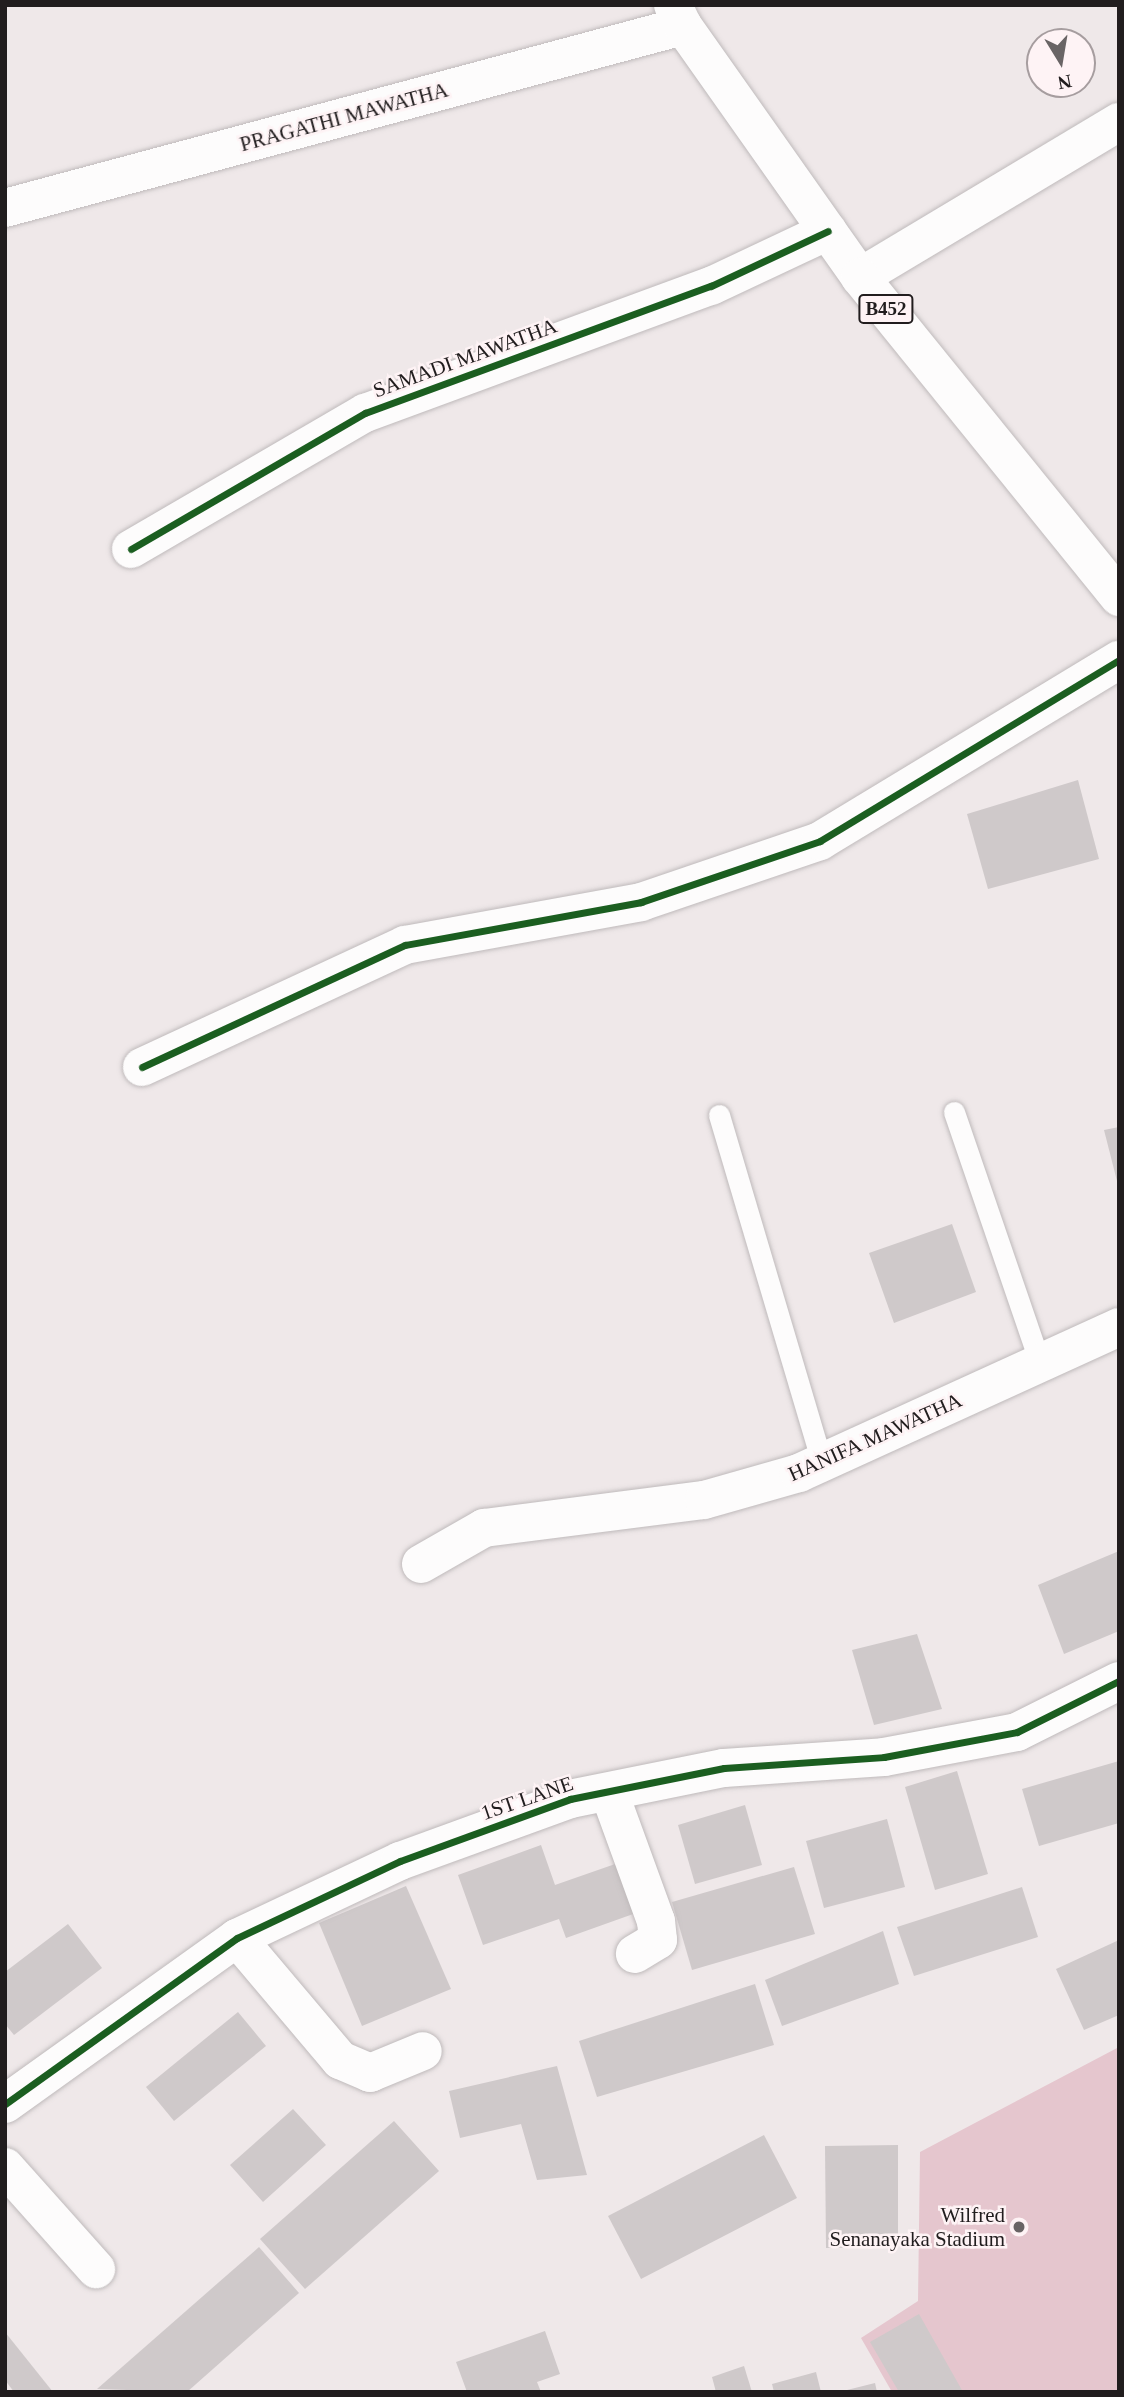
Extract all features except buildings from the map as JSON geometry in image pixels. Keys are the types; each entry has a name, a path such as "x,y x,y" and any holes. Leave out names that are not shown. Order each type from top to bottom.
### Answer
{"street":[{"name":"PRAGATHI MAWATHA","path":"5,208 678,15"},
{"name":"B452","path":"678,15 860,277 1119,597"},
{"path":"860,277 1119,122"},
{"name":"SAMADI MAWATHA","path":"131,548 365,413 711,286 828,231"},
{"path":"142,1067 405,945 641,902 820,841 1119,660"},
{"name":"HANIFA MAWATHA","path":"421,1564 484,1528 704,1500 822,1463 1119,1327"},
{"name":"1ST LANE","path":"5,2104 237,1938 400,1861 570,1799 723,1768 884,1757 1017,1732 1119,1681"},
{"path":"609,1791 656,1921 658,1940 635,1954"},
{"path":"237,1938 340,2060 370,2073 423,2051"},
{"path":"5,2166 96,2269"}],"lane":[{"path":"954,1112 1040,1363"},
{"path":"719,1115 822,1463"}],"shaded area":[{"name":"Wilfred Senanayaka Stadium","path":"1119,2047 1119,2392 892,2392 861,2338 918,2301 920,2152"}],"cycle path":[{"path":"131,549 365,413 711,286 828,231"},
{"path":"142,1067 405,945 641,902 820,841 1119,660"},
{"path":"5,2104 237,1938 400,1861 570,1799 724,1768 884,1757 1017,1732 1119,1681"}],"place":[{"name":"Wilfred Senanayaka Stadium","path":"1019,2227"}]}
